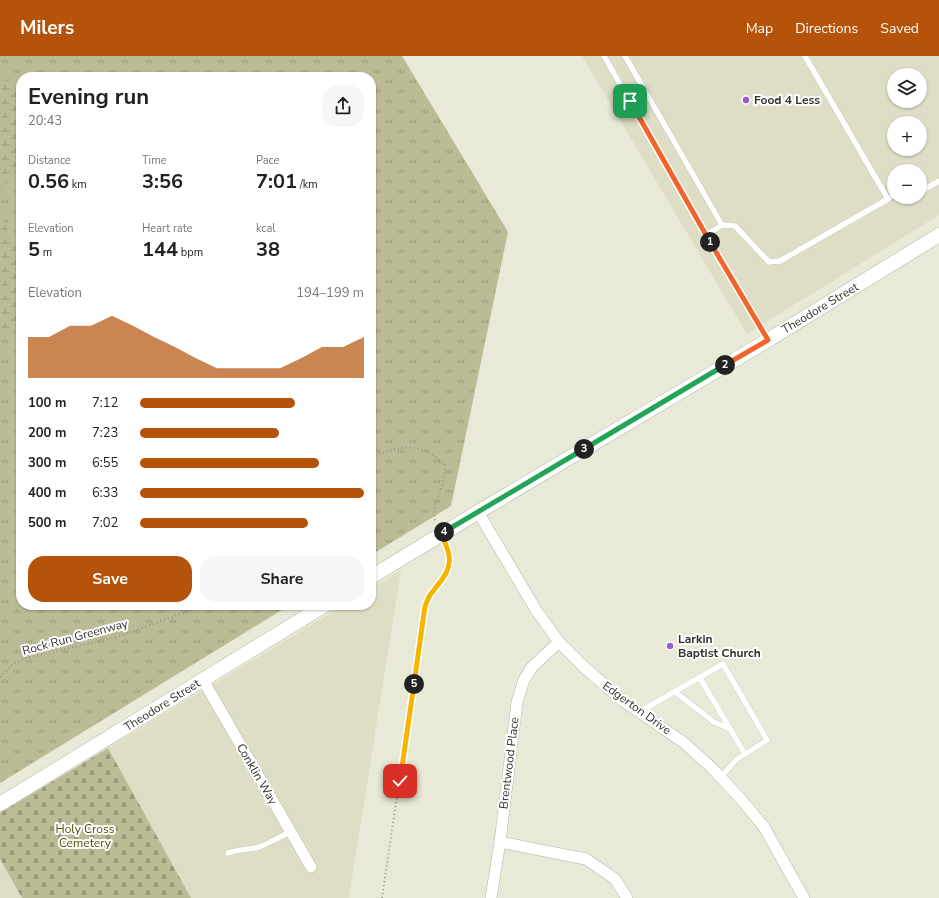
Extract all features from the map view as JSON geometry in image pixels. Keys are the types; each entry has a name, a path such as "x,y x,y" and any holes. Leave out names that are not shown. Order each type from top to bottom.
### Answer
{"street":[{"name":"Theodore Street","path":"376,574 768,340 939,235"},
{"name":"Edgerton Drive","path":"478,512 536,610 559,642 584,668 623,701 683,742 721,777 764,827 804,898"},
{"name":"Theodore Street","path":"0,804 317,610"},
{"name":"Brentwood Place","path":"491,898 500,842 517,702 524,680 532,667 559,642"},
{"name":"Conklin Way","path":"203,680 311,867"},
{"path":"500,842 586,859 615,879 627,898"}],"lane":[{"path":"604,56 768,340"},
{"path":"625,56 722,226"},
{"path":"806,56 887,197"},
{"path":"927,188 939,181"},
{"path":"706,235 722,226 735,226 769,262 780,261 887,200"},
{"path":"639,712 724,664 767,740 737,759 721,777"},
{"path":"700,678 745,754"},
{"path":"675,692 714,722 730,729"},
{"path":"228,853 235,850 246,850 260,846 290,832"}],"path":[{"path":"376,455 400,448 414,447 428,452 445,465 441,488 434,511 434,520 447,548 449,557 449,565 443,579 429,596 425,606 382,898"},
{"name":"Rock Run Greenway","path":"0,677 12,665 26,658 117,637 191,610"}],"shaded area":[{"path":"582,56 939,56 939,215 747,334"},
{"path":"401,570 349,898 191,898 108,748 336,610 376,610 376,586"},
{"path":"0,859 22,898 0,898"}],"green space":[{"path":"0,56 402,56 508,232 451,506 376,552 376,72 16,72 16,610 282,610 0,783"},
{"path":"0,80 16,84 16,170 11,174 8,181 3,185 0,198"},
{"path":"0,209 4,223 16,247 16,332 6,337 0,335"},
{"name":"Holy Cross Cemetery","path":"108,748 191,898 22,898 0,859 0,813"}],"place":[{"name":"Food 4 Less","path":"746,100"},
{"name":"Larkin Baptist Church","path":"670,646"}],"route":[{"path":"400,781 425,606 429,596 443,579 449,565 447,548 441,534 768,340 630,101"}]}
